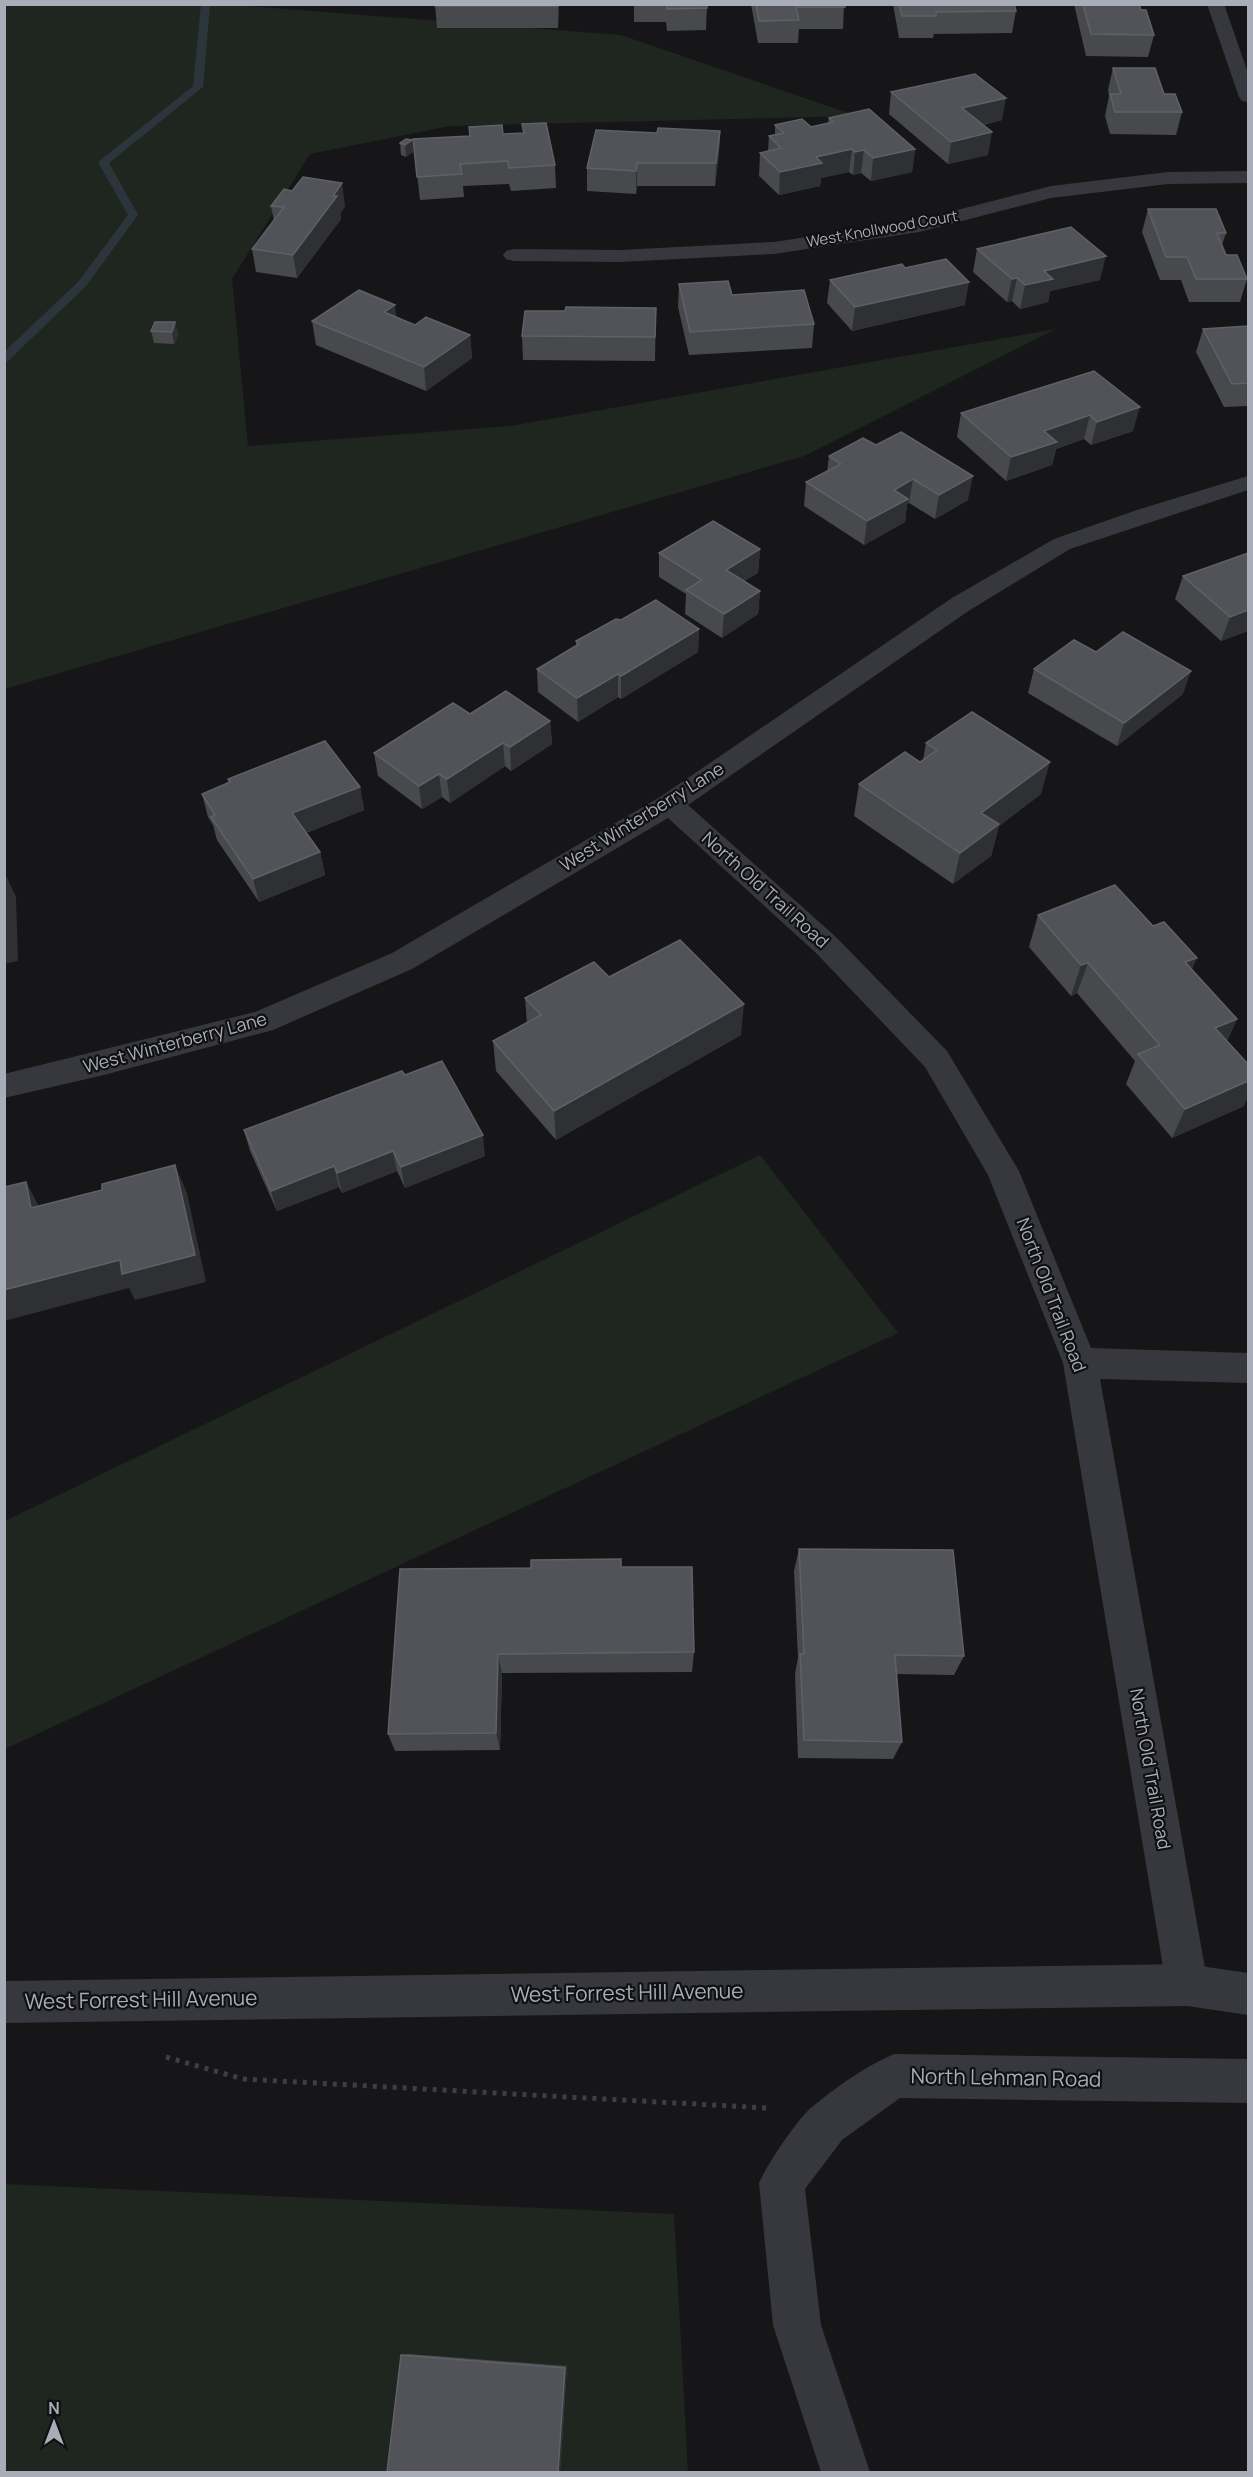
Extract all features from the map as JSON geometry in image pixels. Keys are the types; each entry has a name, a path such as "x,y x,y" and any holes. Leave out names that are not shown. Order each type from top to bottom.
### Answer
{"street":[{"path":"1215,4 1248,97"},
{"name":"West Knollwood Court","path":"513,255 620,256 774,248 919,226 1051,192 1168,178 1248,177"},
{"name":"West Winterberry Lane","path":"4,1086 262,1022 402,961 670,804 961,604 1062,544 1248,483"},
{"name":"North Old Trail Road","path":"670,804 826,945 936,1059 1003,1171 1080,1363 1187,1985"},
{"path":"1080,1363 1248,1368"},
{"name":"West Forrest Hill Avenue","path":"4,2002 1187,1985 1248,1994"},
{"name":"North Lehman Road","path":"845,2472 797,2325 782,2183 826,2124 894,2076 1248,2081"}],"path":[{"path":"163,2056 243,2079 761,2107 826,2124"}],"shaded area":[{"path":"5,5 234,5 621,35 857,116 450,126 310,154 232,279 248,446 511,426 1056,329 804,456 5,689"},
{"path":"760,1155 898,1333 5,1749 5,1521"},
{"path":"5,2184 674,2214 688,2472 5,2472"}],"building":[{"path":"435,4 558,4 558,6 435,6"},
{"path":"667,4 707,4 707,8 667,9"},
{"path":"756,4 844,4 845,7 796,7 799,20 759,21"},
{"path":"899,4 1014,4 1016,11 936,12 936,16 902,16"},
{"path":"1083,4 1139,4 1141,10 1146,10 1154,35 1091,34"},
{"path":"1113,68 1155,68 1164,94 1175,94 1182,112 1115,112 1110,94 1121,94"},
{"path":"975,74 1006,98 962,108 992,132 951,142 891,92"},
{"path":"869,109 915,149 873,158 864,150 855,152 852,149 816,157 822,163 780,172 760,153 781,148 769,136 784,133 775,125 802,119 811,127 833,122 829,118"},
{"path":"546,123 555,165 509,168 508,161 460,164 462,174 417,177 413,139 470,136 469,127 502,125 503,134 524,133 522,124"},
{"path":"658,128 720,131 716,163 637,163 636,171 587,168 596,130 657,133"},
{"path":"406,139 412,140 405,145 400,143"},
{"path":"303,177 342,183 333,196 337,196 293,255 252,249 284,207 271,206 284,189 292,191"},
{"path":"1148,209 1216,209 1226,233 1217,233 1226,255 1237,255 1247,279 1196,279 1187,257 1166,257"},
{"path":"1071,227 1106,256 1044,271 1053,279 1025,285 1017,278 1012,279 977,249"},
{"path":"946,259 969,282 855,307 830,280 902,264 905,268"},
{"path":"728,281 732,295 804,290 814,324 690,332 679,284"},
{"path":"359,290 395,305 384,312 415,325 426,317 470,335 424,367 312,321"},
{"path":"566,307 656,308 655,337 522,336 525,311 565,311"},
{"path":"155,322 175,322 172,332 151,331"},
{"path":"1248,326 1248,383 1232,384 1203,329"},
{"path":"1094,371 1140,407 1097,422 1090,415 1044,431 1057,442 1011,457 961,413"},
{"path":"901,432 973,476 939,495 913,479 894,490 908,499 867,521 806,482 841,464 829,456 863,438 876,445"},
{"path":"713,521 760,549 726,570 760,591 724,614 686,590 702,580 659,553"},
{"path":"1248,553 1248,610 1230,617 1183,576"},
{"path":"656,600 699,629 621,676 618,674 577,698 537,669 579,644 576,641 616,619 621,620"},
{"path":"1123,632 1191,671 1124,723 1034,669 1074,640 1096,652"},
{"path":"506,691 550,721 510,747 503,743 447,779 439,774 419,786 374,753 453,703 470,714"},
{"path":"972,712 1050,762 981,813 999,824 960,853 859,784 905,752 920,762 937,750 926,743"},
{"path":"325,741 360,787 292,813 320,852 253,879 211,817 215,815 202,794 230,782 228,779"},
{"path":"1115,885 1153,926 1164,922 1197,958 1185,962 1237,1019 1215,1028 1248,1064 1248,1081 1185,1109 1138,1054 1160,1045 1088,963 1081,965 1038,915"},
{"path":"680,940 744,1004 554,1111 493,1041 541,1015 525,998 594,962 609,977"},
{"path":"442,1061 483,1135 401,1167 393,1151 337,1173 334,1166 271,1191 244,1130 402,1071 405,1075"},
{"path":"175,1165 195,1255 122,1274 120,1260 4,1290 4,1187 26,1182 31,1208 102,1190 102,1184"},
{"path":"799,1549 953,1550 964,1656 895,1655 902,1742 804,1740 800,1654 804,1654"},
{"path":"621,1559 621,1567 692,1567 694,1652 498,1654 496,1733 388,1734 400,1569 531,1568 531,1560"},
{"path":"401,2355 565,2368 558,2472 387,2472"}],"waterway":[{"path":"4,359 82,284 133,215 103,162 198,87 205,6"}]}
